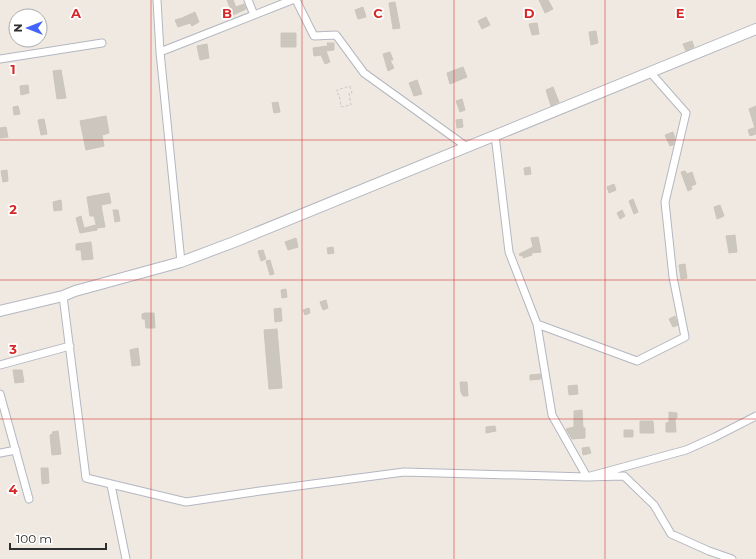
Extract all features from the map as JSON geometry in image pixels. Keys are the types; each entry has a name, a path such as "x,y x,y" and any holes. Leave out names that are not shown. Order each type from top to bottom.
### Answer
{"main road":[{"path":"0,311 63,296 75,291 181,262 242,239 756,29"}],"street":[{"path":"157,0 160,52 181,262"},
{"path":"248,0 254,15"},
{"path":"160,52 292,0"},
{"path":"296,0 314,36 336,35 364,73 467,147"},
{"path":"0,59 102,43"},
{"path":"538,324 637,361 685,337 673,277 666,202 686,114 650,72"},
{"path":"495,135 509,252 538,324 552,415 587,478"},
{"path":"63,296 86,478 186,502 404,472 587,478 624,476 654,505 671,534 709,551 732,559"},
{"path":"0,365 70,346"},
{"path":"0,394 29,499"},
{"path":"587,478 686,450 756,416"},
{"path":"0,453 16,450"},
{"path":"111,485 126,559"}],"path":[{"path":"350,86 352,93 349,93 351,105 341,107 337,90 350,86"}],"building":[{"path":"227,0 233,0 236,7 244,4 246,9 233,15"},
{"path":"539,0 548,0 553,9 545,13"},
{"path":"395,2 400,28 393,29 389,3"},
{"path":"363,7 366,17 358,19 355,10"},
{"path":"195,12 199,22 192,26 190,23 178,27 175,20"},
{"path":"486,17 490,25 482,29 478,21"},
{"path":"537,23 539,34 532,35 529,24"},
{"path":"596,31 598,43 591,45 589,32"},
{"path":"281,33 296,33 296,47 281,47"},
{"path":"692,41 694,47 686,51 683,44"},
{"path":"327,43 334,43 334,50 326,51 330,62 325,64 321,55 314,56 313,48 328,46"},
{"path":"207,44 209,58 200,60 197,46"},
{"path":"390,52 393,60 390,60 394,68 388,71 383,54"},
{"path":"463,67 467,77 450,84 447,73"},
{"path":"61,70 66,98 57,99 53,71"},
{"path":"417,80 422,94 414,96 409,83"},
{"path":"28,85 29,93 21,95 20,86"},
{"path":"553,87 559,102 551,106 546,90"},
{"path":"462,99 465,110 460,112 456,101"},
{"path":"278,102 280,112 274,113 272,103"},
{"path":"18,106 20,114 14,115 13,107"},
{"path":"756,106 756,127 755,128 749,109"},
{"path":"106,116 109,133 102,135 104,146 86,150 80,121"},
{"path":"44,119 47,134 41,135 38,120"},
{"path":"462,119 463,127 457,128 456,120"},
{"path":"6,127 8,137 0,138 0,128"},
{"path":"756,127 756,134 750,136 748,130"},
{"path":"673,132 675,138 673,145 670,146 665,135"},
{"path":"530,167 531,174 525,175 524,168"},
{"path":"7,170 8,181 3,182 1,171"},
{"path":"685,171 687,174 692,172 696,184 691,186 692,189 688,191 681,172"},
{"path":"614,184 616,190 609,193 607,187"},
{"path":"109,193 111,203 101,205 105,227 97,228 94,216 90,216 87,197"},
{"path":"633,199 638,212 634,214 629,201"},
{"path":"61,200 62,210 54,211 53,202"},
{"path":"720,205 724,216 717,219 714,207"},
{"path":"113,210 118,210 120,221 115,222"},
{"path":"622,210 625,216 620,219 617,213"},
{"path":"81,216 84,228 96,225 97,230 80,233 76,218"},
{"path":"735,235 737,252 729,253 726,236"},
{"path":"538,237 541,252 531,253 532,255 523,258 523,255 520,256 519,254 533,247 531,238"},
{"path":"296,238 298,247 288,250 285,242"},
{"path":"91,242 93,259 82,260 81,250 76,250 76,244"},
{"path":"333,247 334,253 328,254 327,248"},
{"path":"263,250 266,259 261,261 258,251"},
{"path":"270,260 274,274 270,275 266,261"},
{"path":"685,264 687,278 681,279 679,265"},
{"path":"286,289 287,297 282,298 281,290"},
{"path":"326,300 328,308 323,310 320,302"},
{"path":"281,308 282,321 275,322 274,309"},
{"path":"309,308 310,313 305,315 303,310"},
{"path":"154,313 155,328 146,328 145,319 142,319 142,314"},
{"path":"675,316 678,325 673,327 669,319"},
{"path":"277,329 282,388 269,389 264,330"},
{"path":"138,348 140,365 132,366 130,350"},
{"path":"13,370 22,370 24,382 15,383"},
{"path":"540,374 541,379 530,380 530,375"},
{"path":"460,382 467,382 468,396 463,396"},
{"path":"577,385 578,394 569,395 568,386"},
{"path":"582,410 585,438 572,439 566,429 574,427 574,411"},
{"path":"669,412 677,413 677,418 675,418 676,432 666,432 666,423 669,422"},
{"path":"640,421 653,421 654,433 640,433"},
{"path":"495,426 496,431 486,433 486,427"},
{"path":"624,430 633,430 633,437 624,437"},
{"path":"58,431 61,454 52,455 50,435 53,434 52,432"},
{"path":"589,447 591,453 583,455 582,448"},
{"path":"41,468 48,468 49,483 42,484"}]}
